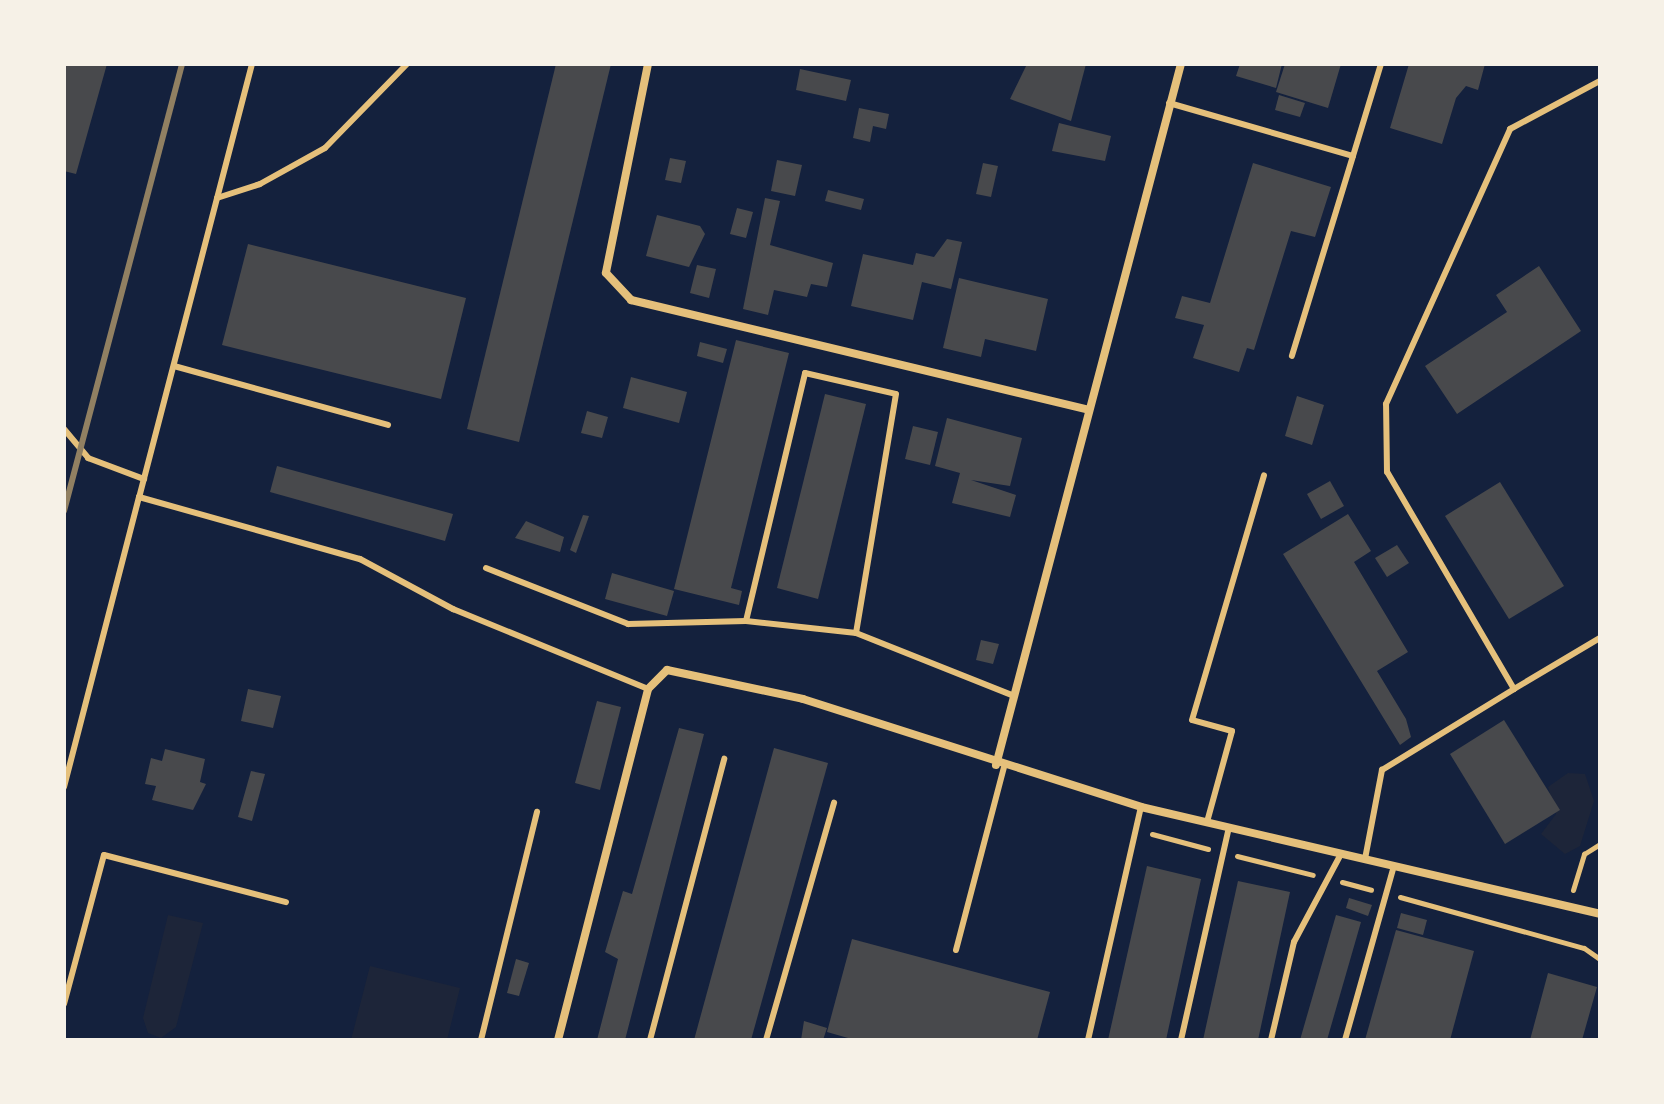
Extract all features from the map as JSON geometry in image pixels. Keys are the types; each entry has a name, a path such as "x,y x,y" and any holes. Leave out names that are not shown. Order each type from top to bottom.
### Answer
{"street":[{"path":"648,64 606,273 631,300 1088,410"},
{"path":"1000,766 1014,696 1181,64"},
{"path":"558,1040 648,689 667,670 710,674 1141,807 1600,914"}],"lane":[{"path":"64,787 252,64"},
{"path":"217,198 260,184 325,148 407,64"},
{"path":"1292,356 1381,64"},
{"path":"1514,689 1387,472 1386,404 1510,129 1600,81"},
{"path":"1169,103 1353,156"},
{"path":"174,366 388,425"},
{"path":"746,621 805,373 896,394 856,633"},
{"path":"64,429 88,458 144,479"},
{"path":"1207,822 1232,731 1192,720 1264,475"},
{"path":"139,497 360,559 453,609 648,689"},
{"path":"486,568 628,624 746,621 856,633 1014,696"},
{"path":"1365,859 1382,770 1600,638"},
{"path":"650,1040 724,759"},
{"path":"956,950 1000,766"},
{"path":"766,1040 834,803"},
{"path":"1088,1040 1141,807"},
{"path":"481,1040 537,812"},
{"path":"1181,1040 1229,827"},
{"path":"1271,1040 1294,942 1341,854"},
{"path":"64,1004 104,855 286,902"},
{"path":"1345,1040 1394,866"},
{"path":"64,960 75,963"}],"path":[{"path":"1569,906 1584,854 1600,844"}],"shaded area":[{"path":"1568,773 1585,774 1594,801 1580,846 1565,854 1541,834 1556,814 1548,787"},
{"path":"168,915 203,923 176,1027 161,1038 148,1033 143,1018"},
{"path":"370,966 460,988 447,1040 351,1040"}],"building":[{"path":"64,64 107,64 76,174 64,171"},
{"path":"556,64 611,64 519,442 467,429"},
{"path":"1027,64 1086,64 1071,121 1010,99"},
{"path":"1240,64 1282,64 1276,88 1236,76"},
{"path":"1285,64 1341,64 1328,108 1276,92"},
{"path":"1409,64 1485,64 1478,90 1466,86 1456,98 1442,144 1390,128"},
{"path":"800,69 851,80 846,101 796,90"},
{"path":"1279,95 1305,103 1300,117 1275,110"},
{"path":"859,108 889,114 886,129 873,126 870,142 853,138"},
{"path":"1059,123 1111,136 1105,161 1052,151"},
{"path":"670,158 686,161 681,183 665,180"},
{"path":"777,160 802,165 795,196 771,191"},
{"path":"983,163 998,166 991,197 976,194"},
{"path":"1253,163 1331,187 1315,237 1291,231 1254,350 1247,348 1239,372 1193,358 1204,325 1175,318 1182,296 1210,303"},
{"path":"828,190 864,199 861,210 825,201"},
{"path":"765,198 780,201 770,245 833,263 827,287 811,284 807,297 774,290 768,315 743,309"},
{"path":"737,208 753,212 746,238 730,234"},
{"path":"657,215 700,226 705,234 689,267 646,256"},
{"path":"947,239 962,242 951,289 922,282 913,320 851,306 863,254 913,265 916,253 934,257"},
{"path":"248,244 466,298 441,399 222,345"},
{"path":"697,265 716,269 709,298 690,293"},
{"path":"1539,266 1581,331 1457,414 1425,366 1507,312 1496,295"},
{"path":"959,278 1048,299 1036,351 985,339 981,357 943,348"},
{"path":"736,340 789,353 731,588 742,591 739,605 674,589"},
{"path":"700,342 727,349 723,363 697,356"},
{"path":"631,377 687,392 679,423 623,408"},
{"path":"825,394 866,404 818,599 777,588"},
{"path":"1297,396 1324,405 1312,445 1285,436"},
{"path":"587,411 608,417 602,438 581,433"},
{"path":"947,418 1022,438 1010,486 971,480 1016,495 1010,517 952,503 960,473 935,466"},
{"path":"913,426 938,432 930,465 905,459"},
{"path":"277,466 453,514 445,541 270,492"},
{"path":"1330,481 1344,506 1321,519 1307,494"},
{"path":"1500,482 1564,586 1509,619 1445,516"},
{"path":"1348,514 1371,551 1354,562 1408,652 1377,671 1406,719 1411,737 1400,745 1283,554"},
{"path":"583,515 589,516 576,553 570,550"},
{"path":"526,521 564,537 560,552 515,538"},
{"path":"1397,545 1409,563 1387,577 1375,558"},
{"path":"612,573 674,591 667,616 605,599"},
{"path":"981,640 999,644 993,664 976,660"},
{"path":"248,689 281,696 273,728 241,721"},
{"path":"597,701 621,707 600,790 575,783"},
{"path":"1504,720 1560,810 1505,844 1450,754"},
{"path":"679,728 704,734 625,1040 597,1040 618,959 605,952 623,891 632,894"},
{"path":"774,748 828,763 751,1040 694,1040"},
{"path":"165,749 205,759 200,782 206,784 193,810 152,800 156,786 145,784 151,758 162,761"},
{"path":"251,771 265,774 252,821 238,817"},
{"path":"1147,866 1201,879 1166,1040 1108,1040"},
{"path":"1238,881 1290,892 1258,1040 1203,1040"},
{"path":"1349,898 1372,905 1368,916 1346,908"},
{"path":"1401,913 1427,920 1423,935 1397,928"},
{"path":"1336,915 1361,922 1327,1040 1300,1040"},
{"path":"1396,930 1474,951 1450,1040 1365,1040"},
{"path":"852,939 1050,992 1037,1040 855,1040 827,1032"},
{"path":"516,959 529,963 519,996 507,993"},
{"path":"1548,973 1597,987 1582,1040 1530,1040"},
{"path":"804,1021 827,1028 823,1040 801,1040"}],"railway":[{"path":"64,511 182,64"}]}
